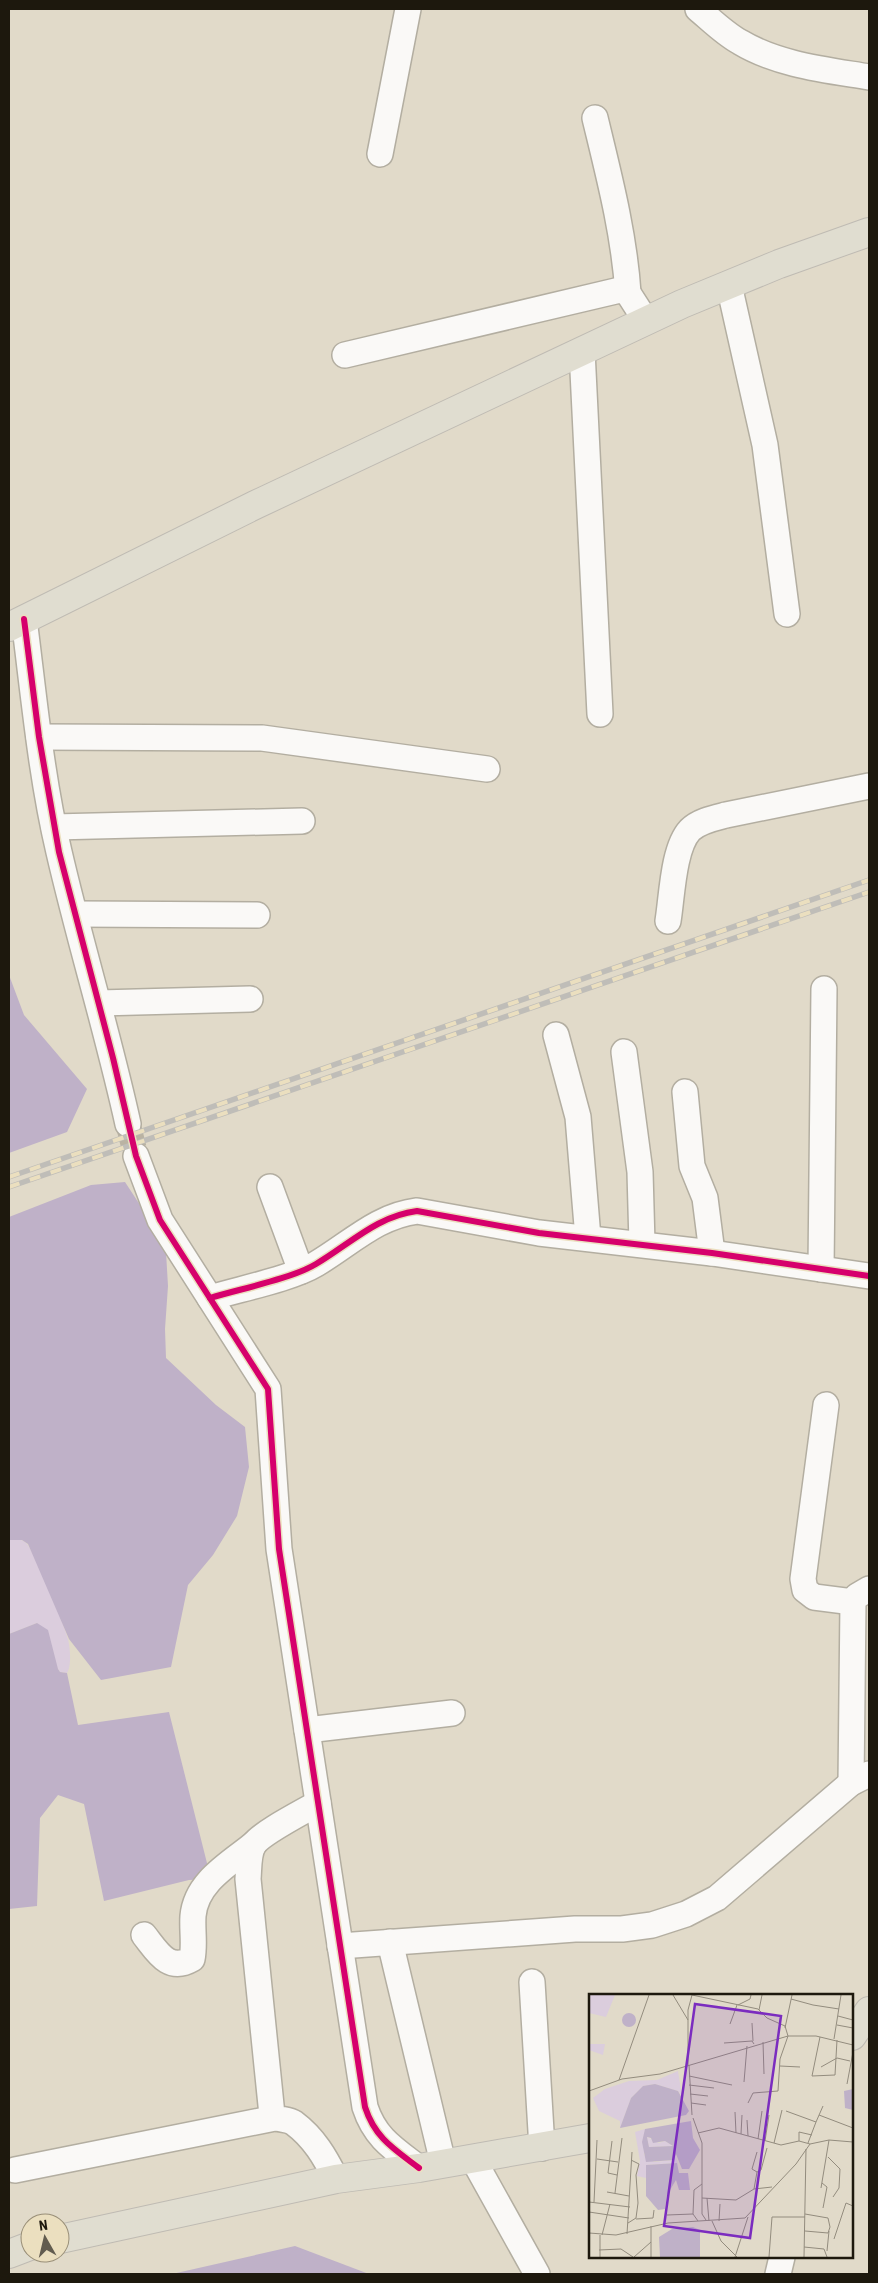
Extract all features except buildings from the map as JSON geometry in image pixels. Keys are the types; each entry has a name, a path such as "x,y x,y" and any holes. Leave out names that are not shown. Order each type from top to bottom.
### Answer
{"main road":[{"path":"14,623 255,505 646,321 779,264 869,232"},
{"path":"853,2035 869,2011"},
{"path":"70,2237 336,2179 431,2166 542,2148 589,2138"}],"street":[{"path":"380,154 408,9"},
{"path":"698,9 740,42 767,54 808,66 869,78"},
{"path":"595,118 617,207 626,262 628,293 646,321"},
{"path":"729,285 765,444 787,614"},
{"path":"345,355 607,292 620,290 628,293"},
{"path":"582,351 600,714"},
{"path":"14,623 39,737 54,827 128,1124"},
{"path":"39,737 262,738 487,769"},
{"path":"668,921 680,846 690,830 704,821 726,815 869,786"},
{"path":"54,827 302,822"},
{"path":"76,914 258,915"},
{"path":"821,1269 824,989"},
{"path":"99,1003 250,998"},
{"path":"556,1035 578,1117 588,1238"},
{"path":"624,1052 640,1172 642,1244"},
{"path":"685,1092 692,1166 705,1198 712,1252"},
{"path":"136,1156 160,1220 268,1389 279,1549 361,2087 370,2123 377,2133 392,2147 431,2166"},
{"path":"270,1187 301,1271"},
{"path":"210,1298 301,1271 316,1264 384,1219 399,1213 417,1211 499,1227 712,1252 869,1276"},
{"path":"340,1946 575,1929 622,1929 652,1925 686,1914 717,1898 860,1779 861,1596 814,1597 805,1590 803,1579 826,1406"},
{"path":"307,1730 452,1713"},
{"path":"144,1935 162,1957 170,1963 182,1965 192,1959 193,1917 198,1895 204,1885 267,1834 318,1803"},
{"path":"254,1844 249,1860 248,1879 271,2107 272,2115 275,2118"},
{"path":"390,1942 431,2166"},
{"path":"532,1982 542,2148"},
{"path":"15,2170 275,2118 292,2121 320,2148 336,2179"},
{"path":"473,2159 537,2274"},
{"path":"778,2274 782,2258"}],"shaded area":[{"path":"9,975 24,1015 87,1089 67,1132 9,1153"},
{"path":"125,1182 157,1231 166,1252 168,1286 165,1329 166,1358 216,1405 245,1427 249,1467 237,1516 213,1555 188,1585 171,1667 101,1680 69,1639 28,1544 22,1540 9,1540 9,1217 91,1185"},
{"path":"9,1540 23,1541 30,1549 56,1605 69,1642 70,1661 67,1673 60,1672 58,1669 37,1623 9,1634"},
{"path":"37,1623 48,1630 58,1669 60,1672 67,1673 78,1725 169,1712 211,1879 189,1880 104,1901 84,1804 58,1795 40,1818 37,1906 9,1909 9,1634"},
{"path":"295,2246 369,2274 172,2274"}],"tunnel":[{"path":"128,1124 136,1156"}],"railway":[{"path":"9,1177 869,880"},
{"path":"9,1187 869,892"}],"cycle path":[{"path":"24,619 39,737 59,852 113,1058 136,1156 160,1220 268,1389 279,1549 365,2107 374,2127 386,2142 419,2168"},
{"path":"210,1298 279,1279 305,1269 316,1264 376,1225 403,1214 417,1211 539,1233 712,1253 869,1276"}]}
